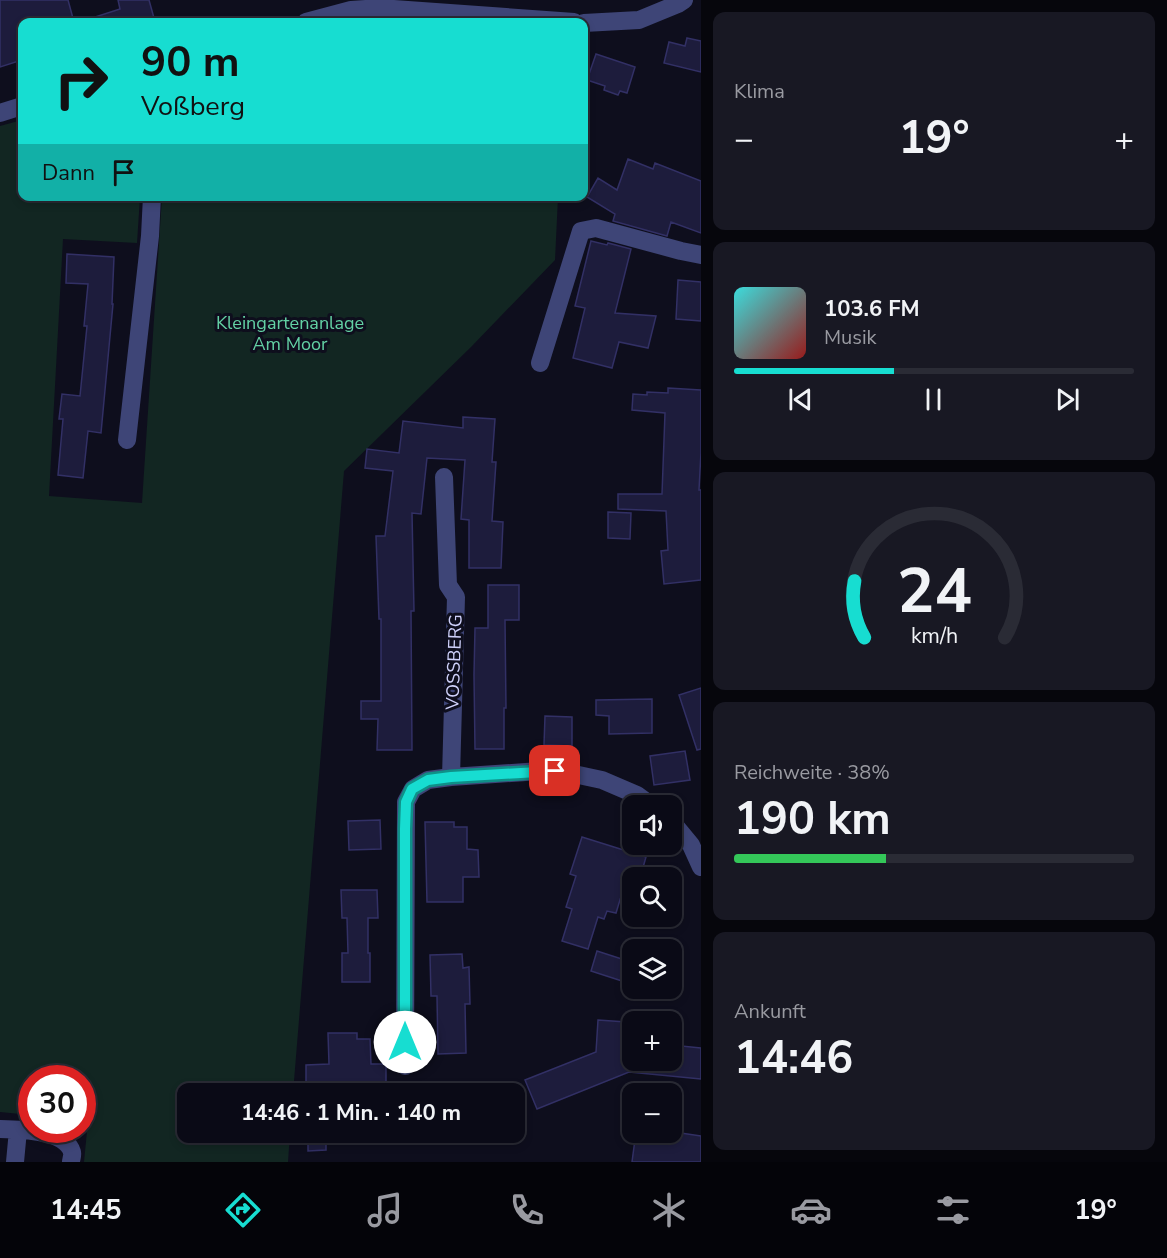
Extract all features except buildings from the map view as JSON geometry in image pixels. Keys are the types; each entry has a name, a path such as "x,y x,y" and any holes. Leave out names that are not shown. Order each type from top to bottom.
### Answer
{"street":[{"path":"588,23 639,20 684,0"},
{"path":"321,18 351,10 380,8 519,18"},
{"path":"0,113 18,107"},
{"path":"127,440 150,236 152,201"},
{"path":"540,363 581,231 596,228 700,255"},
{"name":"VOSSBERG","path":"444,477 448,585 456,597 451,777"},
{"path":"405,1066 406,802 412,789 428,780 451,777 555,771 602,780 638,795"},
{"path":"682,833 691,845 700,867"},
{"path":"15,1162 9,1129 45,1132 63,1139 72,1152 71,1162"}],"green space":[{"name":"Kleingartenanlage Am Moor","path":"18,121 18,201 140,201 137,243 63,239 49,496 142,503 162,201 558,201 555,260 471,347 344,471 294,1083 177,1083 177,1143 289,1143 288,1162 84,1162 86,1143 96,1143 96,1065 18,1065 18,1114 0,1112 0,126"}],"route":[{"path":"405,1042 405,829 406,802 412,789 428,780 451,777 555,771"}]}
